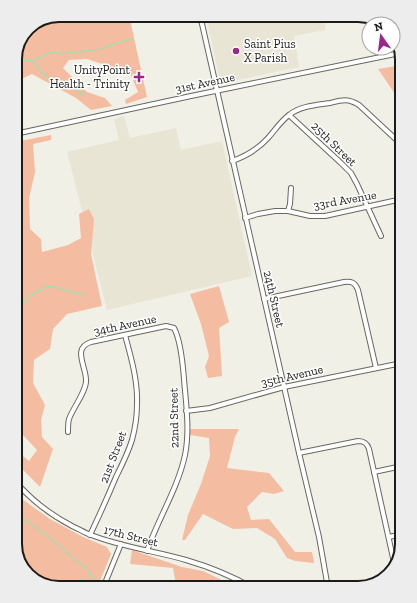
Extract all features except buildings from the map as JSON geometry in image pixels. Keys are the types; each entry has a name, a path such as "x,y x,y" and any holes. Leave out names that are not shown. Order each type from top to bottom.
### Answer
{"street":[{"name":"24th Street","path":"202,22 298,454 319,537 327,581"},
{"name":"31st Avenue","path":"22,133 386,56"},
{"path":"232,161 244,157 264,143 282,121 289,115 301,109 340,100 352,100 395,138"},
{"name":"25th Street","path":"289,115 350,173 357,184 381,236"},
{"path":"288,211 291,188"},
{"name":"33rd Avenue","path":"245,218 268,212 288,211 316,217 395,200"},
{"path":"264,299 344,282 351,282 355,284 358,290 376,368"},
{"name":"34th Avenue","path":"68,432 68,420 84,388 86,380 81,351 83,346 90,342 166,326 172,327"},
{"name":"22nd Street","path":"147,551 151,537 178,479 186,446 186,410 183,368 176,331 172,327"},
{"name":"21st Street","path":"90,535 132,439 137,393 125,335"},
{"name":"35th Avenue","path":"186,410 210,408 284,387 395,364"},
{"path":"298,454 358,441 366,442 393,556"},
{"path":"374,472 395,468"},
{"name":"17th Street","path":"22,489 51,514 90,535 186,560 240,581"},
{"path":"389,536 395,535"},
{"path":"105,581 121,544"}],"shaded area":[{"path":"59,22 131,22 147,97 126,104 125,100 138,92 130,73 87,59 69,60 63,68 87,92 105,98 112,106 91,110 76,98 32,74 22,79 23,50 30,37 41,27 47,24"},
{"path":"207,22 324,22 326,30 294,36 299,67 224,83 220,81"},
{"path":"395,66 395,94 378,69"},
{"path":"124,116 130,138 176,128 181,150 222,141 252,276 107,310 67,152 119,140 114,119"},
{"path":"51,135 51,140 33,144 35,172 29,198 30,229 41,239 42,252 68,245 81,238 79,214 89,209 94,219 91,254 102,306 67,314 53,329 50,349 34,360 33,383 45,405 41,420 42,437 53,449 40,487 22,469 22,455 29,461 37,450 22,434 22,141"},
{"path":"219,286 229,322 219,328 222,376 208,378 205,367 209,356 201,324 190,294"},
{"path":"189,429 239,429 235,437 227,468 269,473 284,491 274,494 262,492 247,507 251,520 269,519 295,552 312,552 314,563 295,561 287,558 275,539 257,528 233,529 203,514 185,540 182,540 188,515 201,484 210,456 209,438 190,435"},
{"path":"22,499 50,519 83,537 107,547 111,554 100,581 57,581 47,579 39,575 27,562 22,549"},
{"path":"132,550 182,567 203,571 224,581 175,581 173,568 130,564"}],"waterway":[{"path":"33,61 51,52 60,54 101,49 132,39"},
{"path":"22,61 33,61 46,77 67,84 84,95"},
{"path":"22,303 25,302 31,295 48,286 85,296"},
{"path":"22,516 86,568 95,581"}],"place":[{"name":"Saint Pius X Parish","path":"236,51"},
{"name":"UnityPoint Health - Trinity","path":"139,77"}]}
